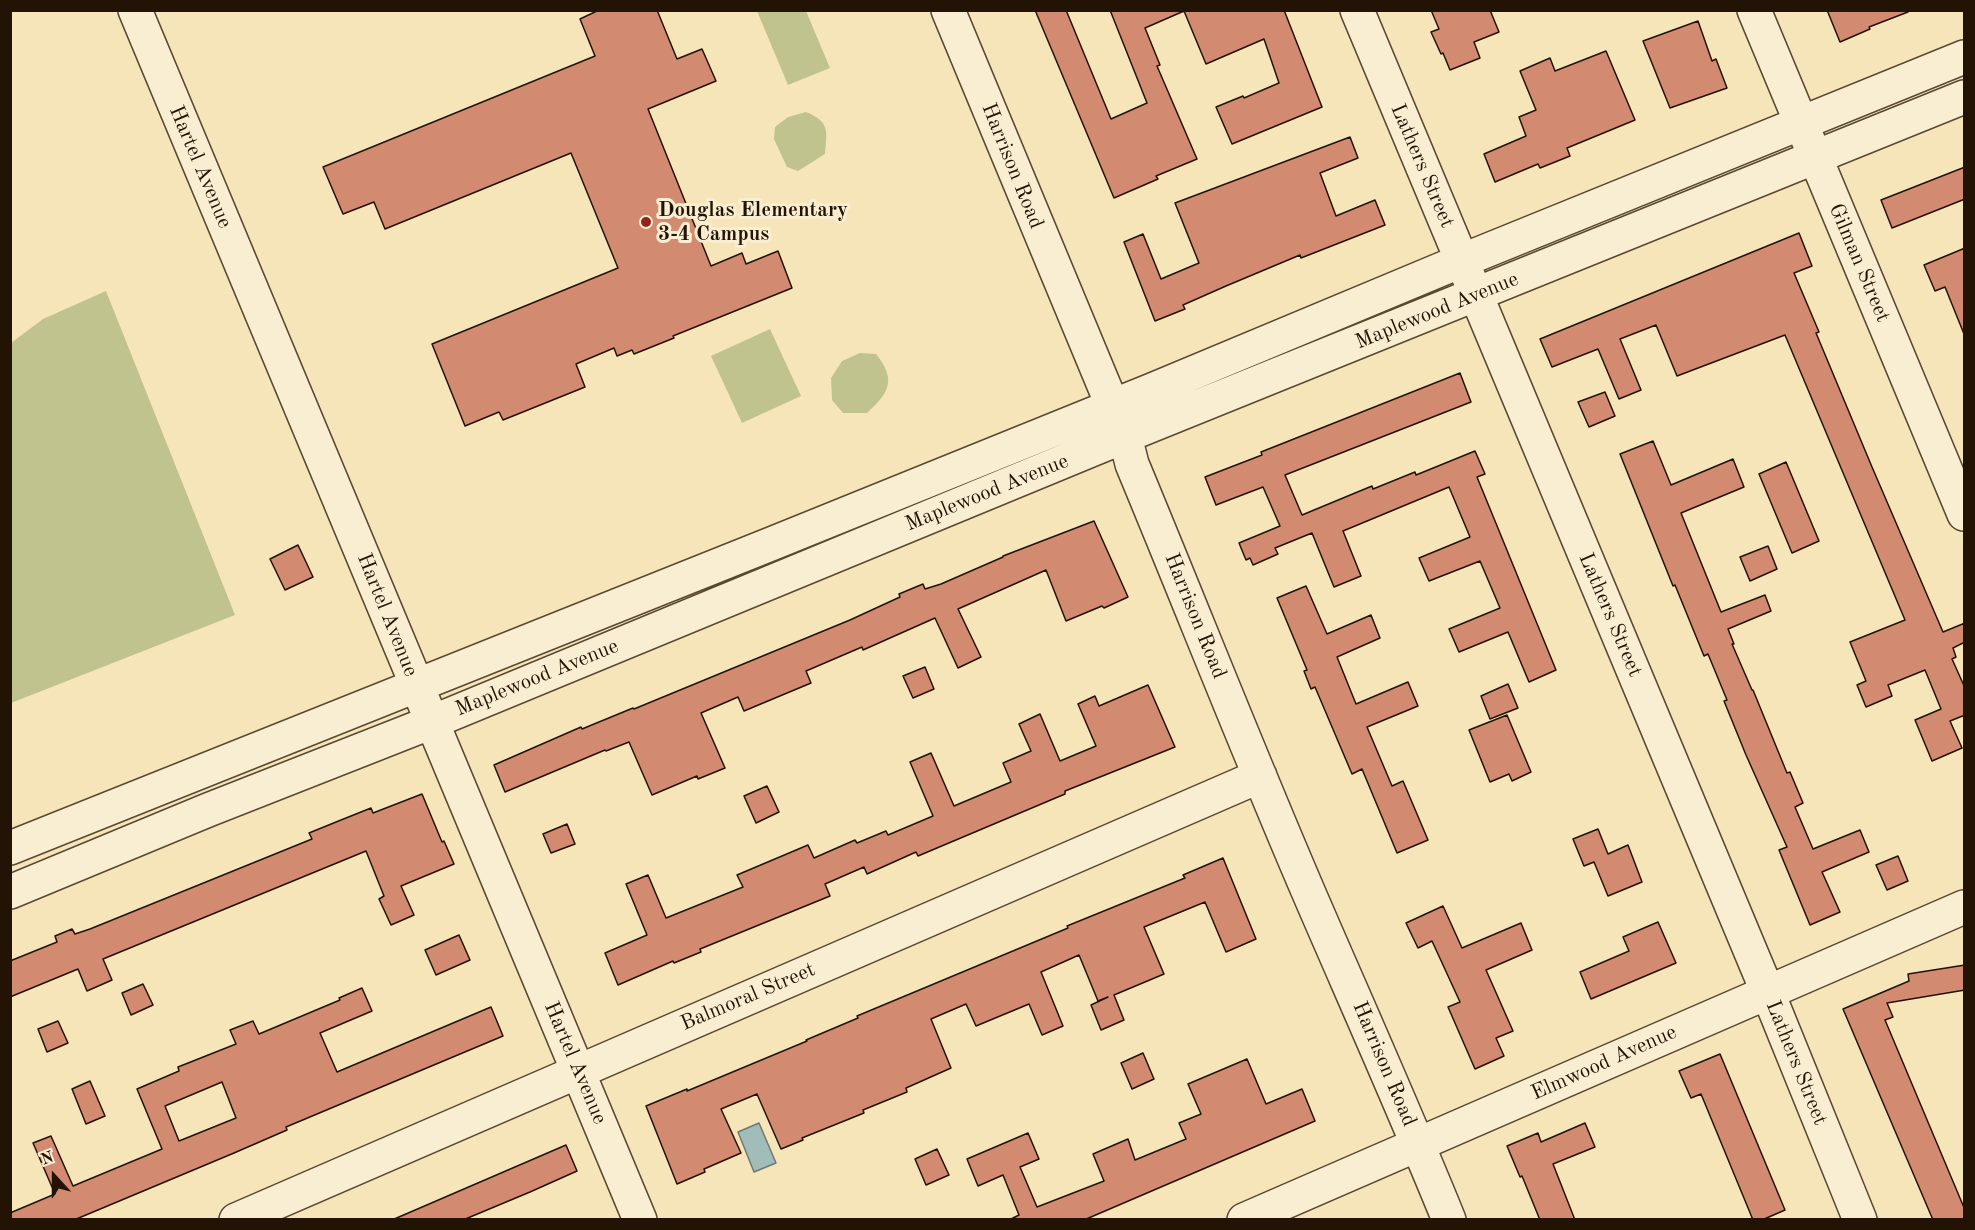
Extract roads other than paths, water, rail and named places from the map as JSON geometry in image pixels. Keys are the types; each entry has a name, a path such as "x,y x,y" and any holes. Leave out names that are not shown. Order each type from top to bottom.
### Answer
{"street":[{"name":"Hartel Avenue","path":"135,10 640,1220"},
{"name":"Harrison Road","path":"948,10 1125,436 1132,464 1260,776 1449,1220"},
{"name":"Lathers Street","path":"1357,10 1768,993 1860,1220"},
{"name":"Gilman Street","path":"1754,10 1965,514"},
{"name":"Maplewood Avenue","path":"10,848 771,544 1965,57"},
{"name":"Maplewood Avenue","path":"10,892 207,810 432,722 1125,436 1965,97"},
{"path":"194,775 207,810"},
{"name":"Balmoral Street","path":"236,1220 1260,776"},
{"name":"Elmwood Avenue","path":"1244,1220 1965,907"}],"water":[{"path":"759,1123 776,1163 754,1172 738,1132"}],"place":[{"name":"Douglas Elementary 3-4 Campus","path":"646,222"}]}
